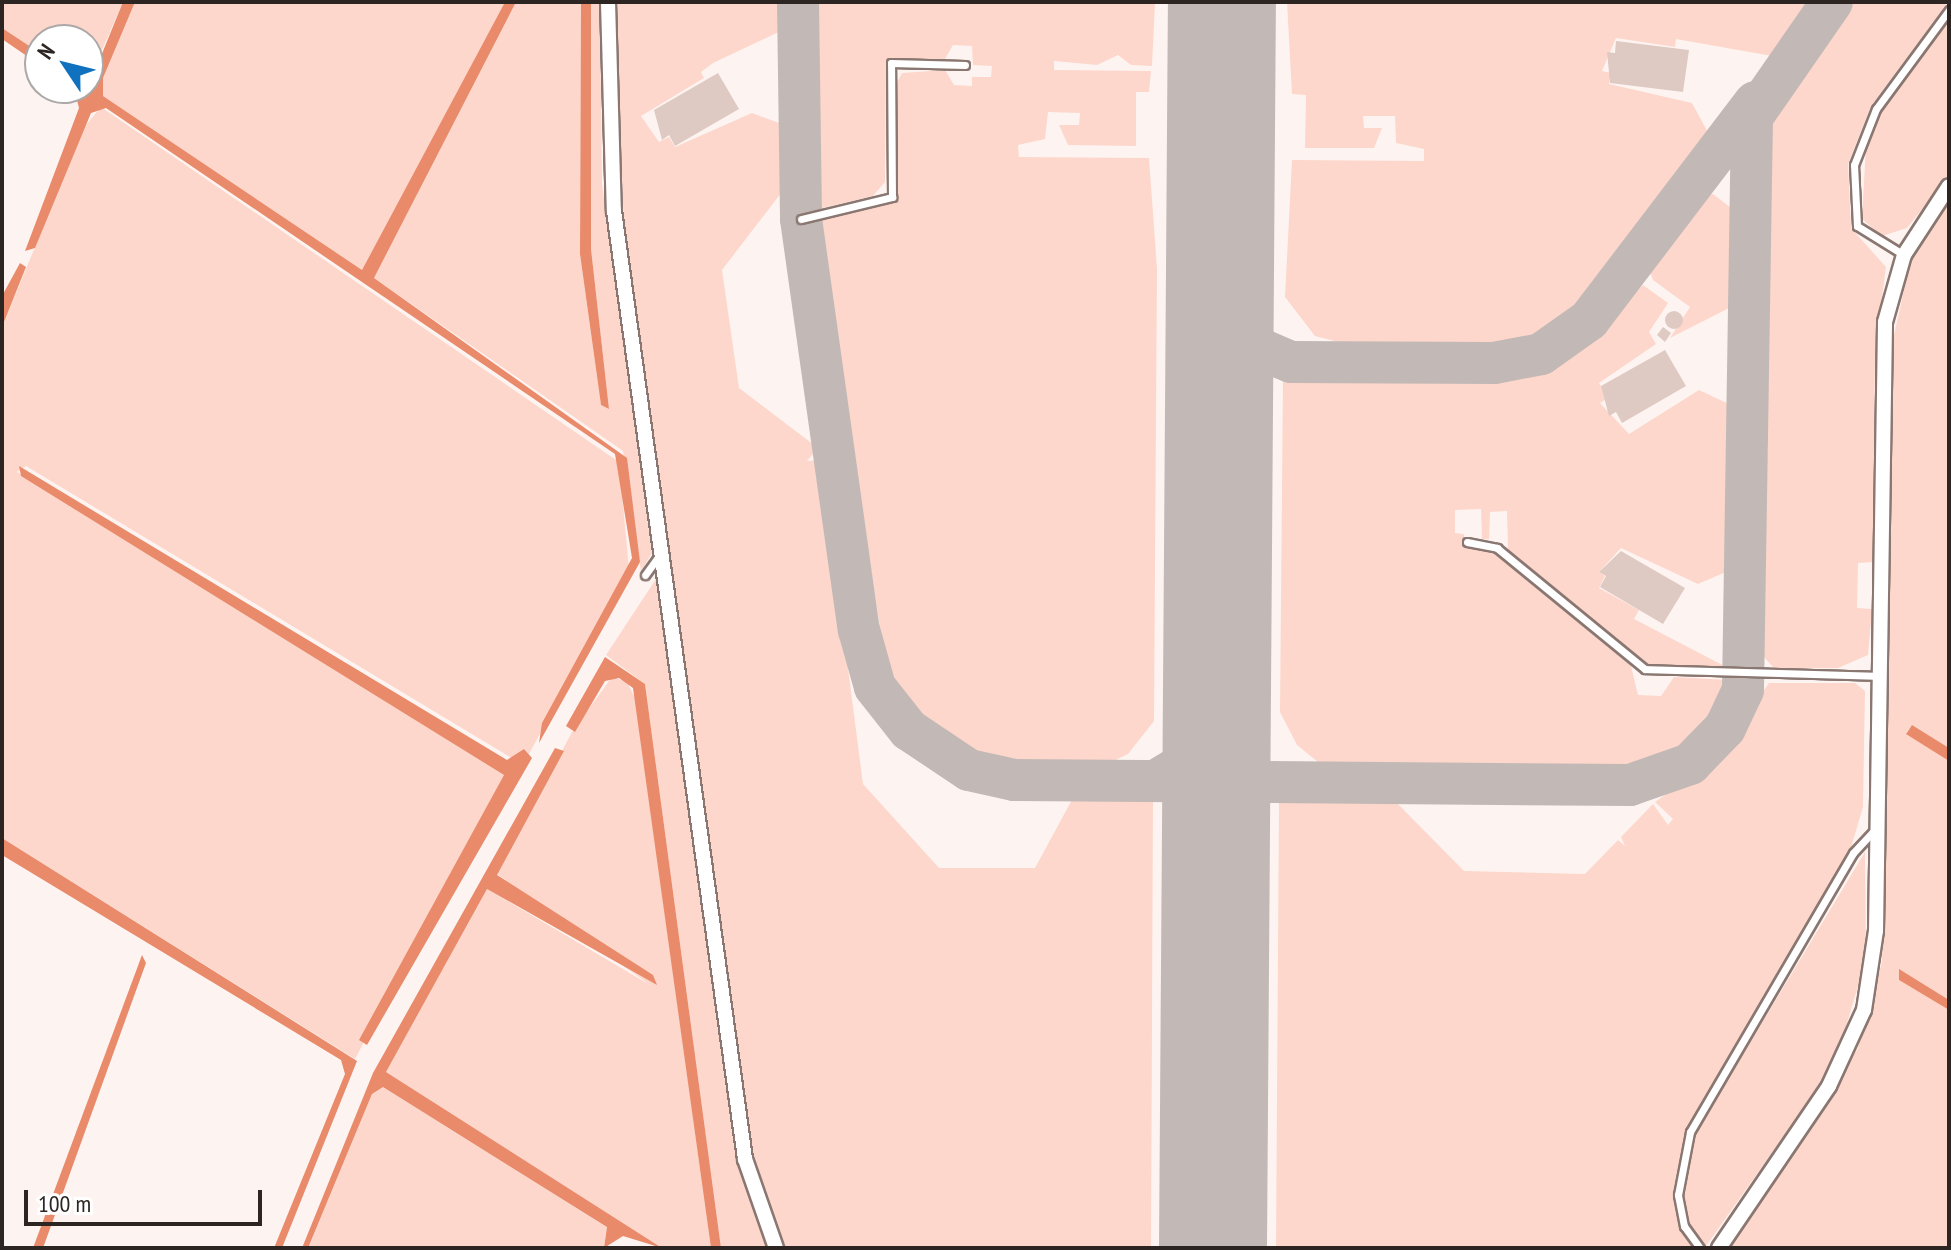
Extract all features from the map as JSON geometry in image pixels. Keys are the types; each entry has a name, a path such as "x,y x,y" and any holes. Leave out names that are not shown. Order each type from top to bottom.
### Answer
{"street":[{"path":"608,2 614,211 745,1159 776,1248"},
{"path":"1719,1248 1851,1044 1874,960 1883,350 1904,255 1949,186"}],"lane":[{"path":"1904,255 1857,226 1854,165 1876,109 1949,10"},
{"path":"801,219 892,197 891,63 965,65"},
{"path":"1467,542 1497,548 1645,669 1879,676"},
{"path":"645,575 661,552"},
{"path":"1700,1248 1684,1226 1678,1195 1690,1132 1853,853 1877,827"}],"shaded area":[{"path":"2,2 123,2 104,45 104,24 24,24 24,42 2,28"},
{"path":"123,2 135,2 104,76 104,49"},
{"path":"135,2 505,2 362,270 104,97 104,76"},
{"path":"505,2 516,2 374,278 627,458 640,562 539,743 542,723 632,558 615,454 106,108 91,113 35,248 25,251 78,104 104,104 104,97 362,270"},
{"path":"516,2 581,2 580,254 601,405 609,409 591,249 591,2 600,2 602,184 652,553 641,571 623,451 374,278"},
{"path":"581,2 591,2 591,249 609,409 601,405 580,254"},
{"path":"616,2 783,2 783,30 713,63 701,72 704,78 641,116 659,142 669,137 675,147 752,113 782,124 785,188 722,270 739,388 818,448 807,461 821,460 863,784 939,868 1035,868 1074,796 1153,798 1151,1248 786,1248 774,1224 750,1141 624,230"},
{"path":"813,2 1155,2 1152,66 1131,65 1118,55 1097,65 1054,61 1054,70 1151,71 1149,92 1136,92 1136,146 1068,145 1059,125 1079,125 1080,113 1048,112 1045,139 1018,145 1019,157 1149,158 1157,269 1154,721 1128,754 1103,766 995,761 969,753 910,706 885,660 818,221 897,201 896,84 902,73 945,70 954,85 972,86 972,77 991,77 992,66 973,65 972,46 953,45 945,59 886,59 885,182 873,196 818,209"},
{"path":"1287,2 1813,2 1772,56 1676,39 1675,47 1616,38 1602,71 1611,73 1609,84 1692,103 1710,136 1575,312 1527,343 1495,348 1354,346 1315,336 1285,297 1292,160 1424,161 1424,149 1396,143 1395,116 1363,116 1364,128 1382,128 1374,148 1305,148 1306,95 1292,94"},
{"path":"1851,2 1948,2 1871,106 1848,164 1851,228 1886,267 1875,349 1873,562 1858,563 1857,608 1872,609 1868,655 1838,668 1774,668 1763,656 1768,119"},
{"path":"1949,19 1949,176 1907,228 1882,236 1862,219 1866,146 1880,111"},
{"path":"2,28 24,42 24,54 2,39"},
{"path":"101,107 619,462 629,569 529,754 524,749 515,760 26,466 17,472 504,775 355,1059 2,838 2,327 85,126"},
{"path":"1713,194 1735,211 1735,305 1670,338 1690,307 1653,280 1648,267 1701,198"},
{"path":"1949,198 1949,748 1912,725 1906,733 1949,761 1949,1000 1900,970 1899,980 1949,1010 1949,1248 1729,1248 1858,1048 1882,962 1891,349 1910,263"},
{"path":"20,263 26,267 2,327 2,296"},
{"path":"1643,285 1668,303 1649,332 1656,344 1599,383 1608,398 1600,403 1629,434 1699,390 1735,407 1733,569 1698,584 1621,548 1599,572 1605,576 1599,588 1639,610 1634,619 1732,670 1650,666 1631,657 1508,551 1507,511 1490,512 1489,539 1482,539 1481,509 1455,510 1455,533 1464,534 1464,547 1496,551 1631,666 1638,695 1661,696 1674,677 1729,680 1715,714 1682,750 1631,769 1338,768 1318,762 1297,745 1280,712 1283,377 1497,378 1536,371 1574,352"},
{"path":"19,466 507,760 524,749 532,758 367,1045 359,1040 504,775 21,476"},
{"path":"656,579 734,1145 768,1248 721,1248 645,684 606,655"},
{"path":"605,657 645,684 721,1248 711,1248 633,688 619,678 605,681 575,732 566,726"},
{"path":"612,677 627,682 635,698 711,1248 662,1248 386,1072 487,889 650,985 497,874 572,732"},
{"path":"1769,683 1855,683 1865,691 1863,807 1850,851 1687,1130 1674,1195 1694,1248 1276,1248 1279,801 1392,798 1464,871 1585,874 1618,840 1625,846 1621,837 1653,804 1668,825 1673,819 1655,802 1717,759"},
{"path":"1912,725 1949,748 1949,761 1906,734"},
{"path":"555,748 564,751 497,875 653,975 657,985 487,889 386,1072 662,1248 623,1236 604,1248 607,1227 383,1087 372,1094 308,1248 302,1248 373,1073"},
{"path":"2,838 357,1061 282,1248 274,1248 345,1074 341,1060 2,855"},
{"path":"1865,852 1866,959 1842,1040 1822,1082 1706,1246 1689,1224 1683,1194 1695,1134"},
{"path":"142,955 146,963 43,1248 33,1248"},
{"path":"1899,969 1949,1000 1949,1010 1899,980"},
{"path":"383,1087 607,1227 604,1248 308,1248 372,1094"}],"building":[{"path":"1616,41 1689,50 1683,92 1610,83 1607,52 1615,53"},
{"path":"718,73 739,109 675,146 669,135 662,140 654,110"},
{"path":"1674,311 1683,320 1674,329 1665,320"},
{"path":"1663,327 1671,333 1665,342 1657,335"},
{"path":"1665,350 1686,386 1622,423 1616,412 1609,416 1601,386"},
{"path":"1621,551 1685,588 1663,624 1600,587 1606,576 1599,572"}],"taxiway":[{"path":"798,2 801,219 859,630 875,687 909,730 969,770 1014,780 1630,785 1690,764 1725,728 1743,690 1752,117 1832,2"},
{"path":"1220,284 1228,321 1244,342 1291,362 1494,363 1541,354 1589,320 1755,102"},
{"path":"1157,780 1205,751 1217,717"}],"runway":[{"path":"1213,1248 1222,2"}]}
